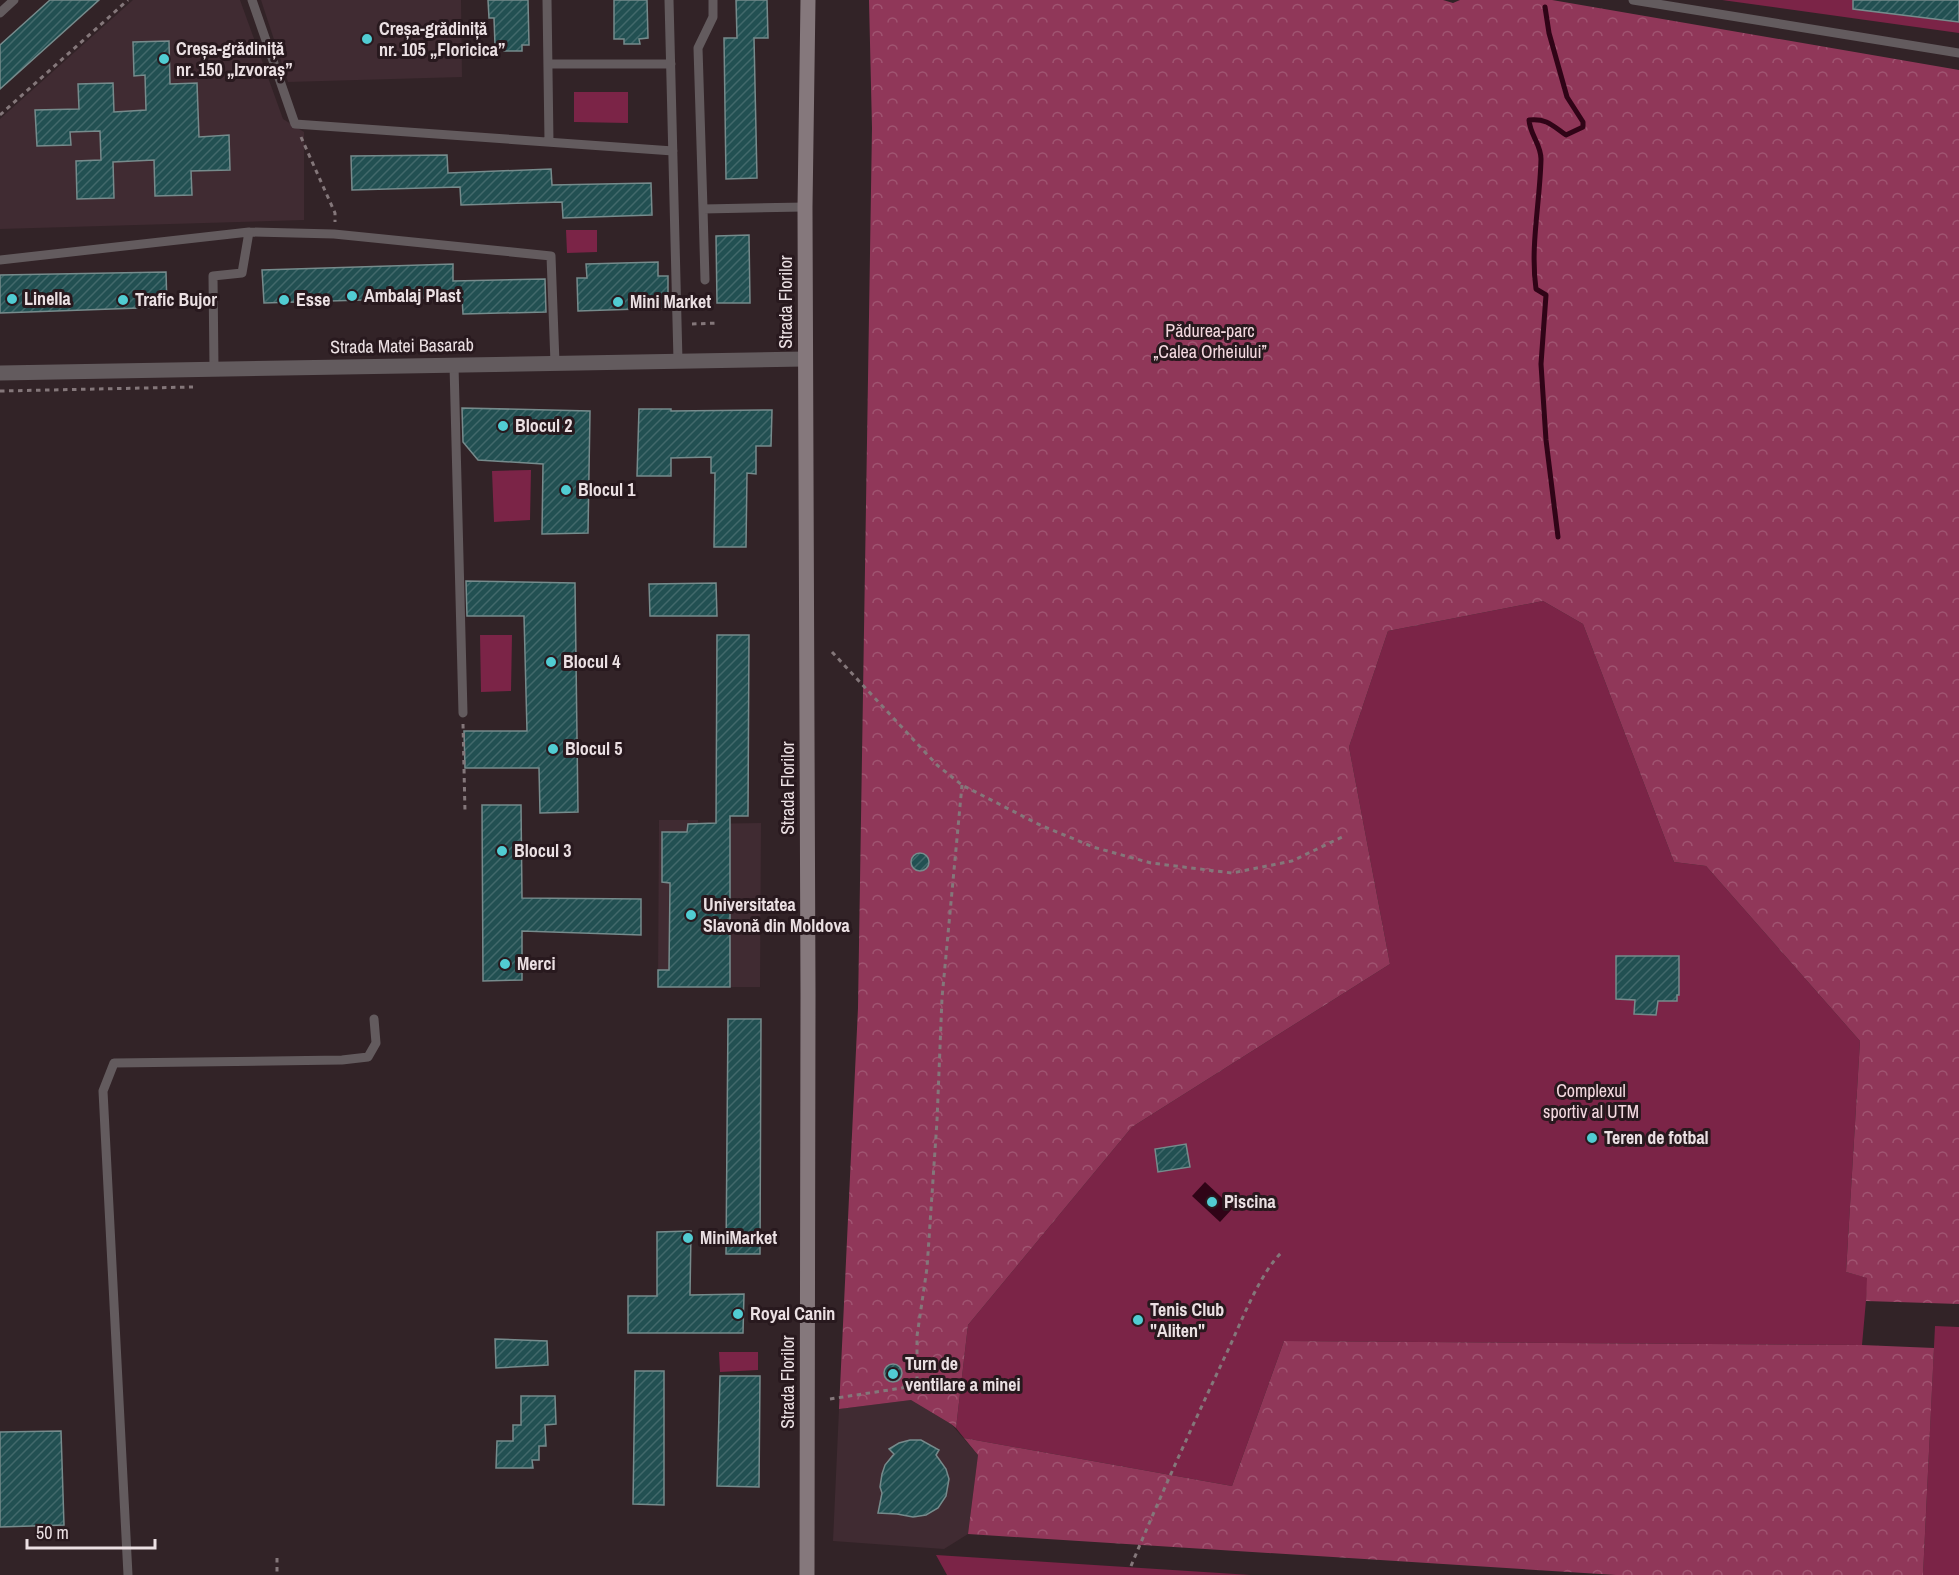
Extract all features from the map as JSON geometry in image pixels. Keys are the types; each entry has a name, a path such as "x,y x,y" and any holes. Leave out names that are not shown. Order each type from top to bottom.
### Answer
{"main road":[{"name":"Strada Florilor","path":"807,1575 808,983 805,207 808,0"}],"street":[{"name":"Strada Matei Basarab","path":"0,373 806,359"}],"lane":[{"path":"0,12 14,0"},
{"path":"252,0 295,124 673,151"},
{"path":"547,0 549,142"},
{"path":"669,0 678,361"},
{"path":"705,280 698,48 713,17 713,0"},
{"path":"1633,0 1959,53"},
{"path":"548,64 671,64"},
{"path":"703,209 805,207"},
{"path":"214,369 213,276 242,273 249,232"},
{"path":"0,260 249,232 334,234 551,256 555,363"},
{"path":"454,365 463,713"},
{"path":"128,1575 103,1091 114,1064 342,1060 368,1057 376,1043 374,1019"}],"path":[{"path":"0,115 128,0"},
{"path":"295,124 335,213 334,234"},
{"path":"692,324 718,323"},
{"path":"832,652 937,765 962,784 1038,824 1093,847 1151,863 1232,873 1292,861 1342,837"},
{"path":"463,713 465,812"},
{"path":"830,1399 902,1388 917,1382 919,1376 917,1336 927,1268 937,1121 942,998 962,784"},
{"path":"1131,1566 1246,1312 1268,1269 1282,1252"},
{"path":"277,1558 278,1574"}],"shaded area":[{"name":"Creșa-grădiniță nr. 150 „Izvoraș”","path":"133,0 240,0 283,119 304,132 304,220 0,229 0,119"},
{"name":"Creșa-grădiniță nr. 105 „Floricica”","path":"261,0 461,0 462,77 288,82"},
{"path":"659,820 698,820 698,824 761,823 760,987 658,987"},
{"name":"Piscina","path":"1205,1182 1233,1208 1220,1222 1192,1196"},
{"path":"911,1400 951,1424 978,1455 968,1534 944,1549 833,1541 839,1409"}],"green space":[{"name":"Pădurea-parc „Calea Orheiului”","path":"869,0 1443,0 1453,3 1460,0 1552,0 1959,70 1959,1304 1866,1301 1867,1278 1846,1272 1860,1041 1706,866 1674,862 1583,624 1543,601 1388,631 1349,747 1390,964 1132,1127 968,1325 956,1428 911,1400 839,1409 858,1008 872,128"},
{"path":"1722,0 1959,0 1959,33"},
{"path":"574,92 628,92 628,123 574,122"},
{"path":"566,230 597,230 597,252 567,253"},
{"path":"531,470 530,520 494,522 492,471"},
{"name":"Complexul sportiv al UTM","path":"1543,601 1583,624 1674,862 1706,866 1860,1041 1846,1272 1868,1278 1862,1345 1284,1341 1232,1486 964,1438 956,1428 968,1325 1132,1127 1390,964 1349,747 1388,631"},
{"path":"480,635 512,635 511,691 481,692"},
{"path":"1935,1326 1959,1327 1959,1575 1923,1575"},
{"path":"1284,1341 1862,1345 1934,1348 1923,1575 1616,1575 968,1534 978,1455 964,1438 1232,1486"},
{"path":"719,1352 758,1352 758,1370 720,1372"},
{"path":"936,1555 1251,1575 947,1575"}],"building":[{"path":"50,0 99,0 0,89 0,45"},
{"path":"488,0 528,0 529,45 522,45 522,51 504,51 504,45 495,45 494,18 489,18"},
{"path":"614,0 647,0 648,38 639,39 640,44 624,44 624,39 614,39"},
{"path":"736,0 767,0 768,38 754,38 757,178 726,179 724,38 737,38"},
{"path":"1853,0 1959,0 1959,22 1853,9"},
{"path":"169,41 170,84 197,83 199,137 229,135 230,170 191,171 192,195 155,196 154,160 113,162 114,198 77,199 76,161 101,160 100,131 70,132 71,145 37,146 35,110 79,109 78,84 113,83 114,112 146,110 145,75 134,76 133,42"},
{"path":"447,155 448,173 551,169 552,185 651,183 652,215 563,218 562,202 461,205 460,187 352,190 351,156"},
{"path":"749,235 750,303 717,303 716,236"},
{"path":"658,262 658,276 668,276 668,308 578,311 577,278 587,278 586,264"},
{"path":"453,264 453,281 545,279 546,312 463,314 462,297 264,303 262,270"},
{"path":"166,272 167,307 0,313 0,275"},
{"path":"462,408 590,411 588,533 542,534 543,464 478,460 463,442"},
{"path":"639,409 772,410 771,446 756,446 756,474 747,473 746,547 714,547 715,473 711,473 711,457 671,458 671,476 637,476"},
{"path":"466,581 575,583 578,812 540,813 539,768 465,768 464,731 527,731 524,616 467,616"},
{"path":"716,583 717,616 650,616 649,584"},
{"path":"717,635 749,635 748,816 730,816 730,987 658,987 658,970 669,970 670,883 662,882 662,832 687,832 688,824 716,823"},
{"path":"482,805 521,805 522,898 641,899 641,935 522,931 522,980 483,981"},
{"path":"920,853 926,856 929,862 926,868 920,871 914,868 911,862 914,856"},
{"path":"1616,956 1679,956 1677,1001 1658,1001 1656,1015 1634,1014 1635,1000 1616,999"},
{"path":"728,1019 761,1019 760,1254 726,1254"},
{"path":"1186,1144 1190,1167 1158,1172 1155,1149"},
{"path":"691,1231 690,1295 744,1294 743,1333 628,1333 628,1296 657,1296 657,1232"},
{"path":"495,1339 547,1341 548,1365 496,1368"},
{"name":"Turn de ventilare a minei","path":"893,1364 899,1367 902,1373 899,1379 893,1382 887,1379 884,1373 887,1367"},
{"path":"635,1371 664,1371 664,1505 633,1504"},
{"path":"720,1376 760,1376 759,1487 717,1486"},
{"path":"521,1396 555,1396 556,1424 545,1425 546,1446 539,1446 539,1460 532,1460 533,1468 496,1468 497,1441 513,1441 513,1425 521,1425"},
{"path":"61,1431 64,1525 0,1527 0,1432"},
{"path":"910,1440 921,1440 939,1450 936,1455 946,1469 949,1479 946,1496 938,1508 926,1515 913,1517 878,1513 882,1493 880,1487 882,1474 885,1465 894,1454 889,1449"}],"waterway":[{"path":"1545,7 1549,33 1567,97 1583,122 1583,127 1566,135 1545,121 1529,120 1541,159 1534,273 1536,289 1546,295 1541,364 1546,440 1558,537"}],"place":[{"name":"Creșa-grădiniță nr. 105 „Floricica”","path":"367,39"},
{"name":"Creșa-grădiniță nr. 150 „Izvoraș”","path":"164,59"},
{"name":"Ambalaj Plast","path":"352,296"},
{"name":"Linella","path":"12,299"},
{"name":"Trafic Bujor","path":"123,300"},
{"name":"Esse","path":"284,300"},
{"name":"Mini Market","path":"618,302"},
{"name":"Blocul 2","path":"503,426"},
{"name":"Blocul 1","path":"566,490"},
{"name":"Blocul 4","path":"551,662"},
{"name":"Blocul 5","path":"553,749"},
{"name":"Blocul 3","path":"502,851"},
{"name":"Universitatea Slavonă din Moldova","path":"691,915"},
{"name":"Merci","path":"505,964"},
{"name":"Teren de fotbal","path":"1592,1138"},
{"name":"Piscina","path":"1212,1202"},
{"name":"MiniMarket","path":"688,1238"},
{"name":"Royal Canin","path":"738,1314"},
{"name":"Tenis Club \"Aliten\"","path":"1138,1320"},
{"name":"Turn de ventilare a minei","path":"893,1374"}]}
